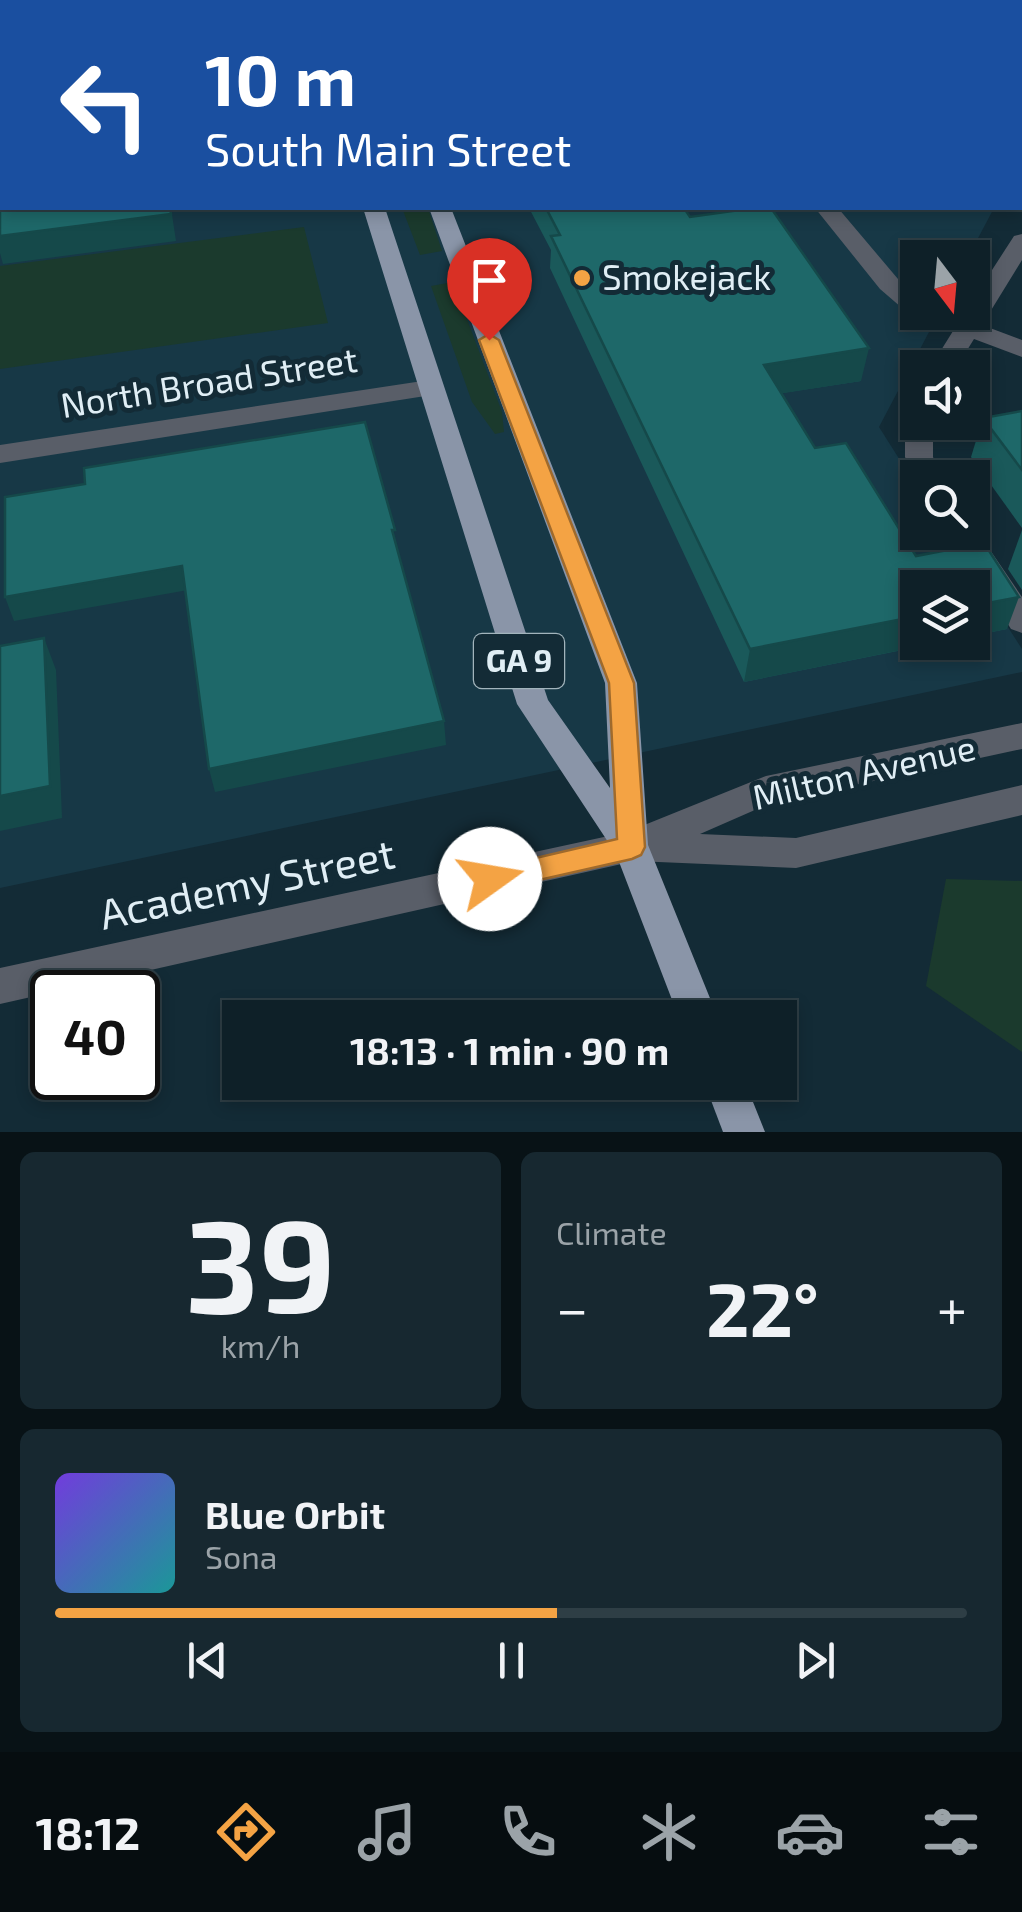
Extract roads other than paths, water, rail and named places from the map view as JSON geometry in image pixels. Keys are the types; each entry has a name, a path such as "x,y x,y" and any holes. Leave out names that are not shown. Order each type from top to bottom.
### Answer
{"main road":[{"name":"GA 9","path":"375,210 533,704 632,847 692,1000"},
{"name":"GA 9","path":"441,210 622,683 632,847"},
{"path":"729,1100 737,1130"}],"street":[{"path":"828,210 900,293"},
{"path":"955,350 1022,241"},
{"path":"968,331 1022,349"},
{"name":"North Broad Street","path":"0,454 429,388"},
{"path":"975,550 1022,621"},
{"name":"Milton Avenue","path":"632,847 766,790 1022,736"},
{"name":"Milton Avenue","path":"632,847 796,854 1022,800"},
{"name":"Academy Street","path":"0,986 632,847"}],"place":[{"name":"Smokejack","path":"582,278"}]}
